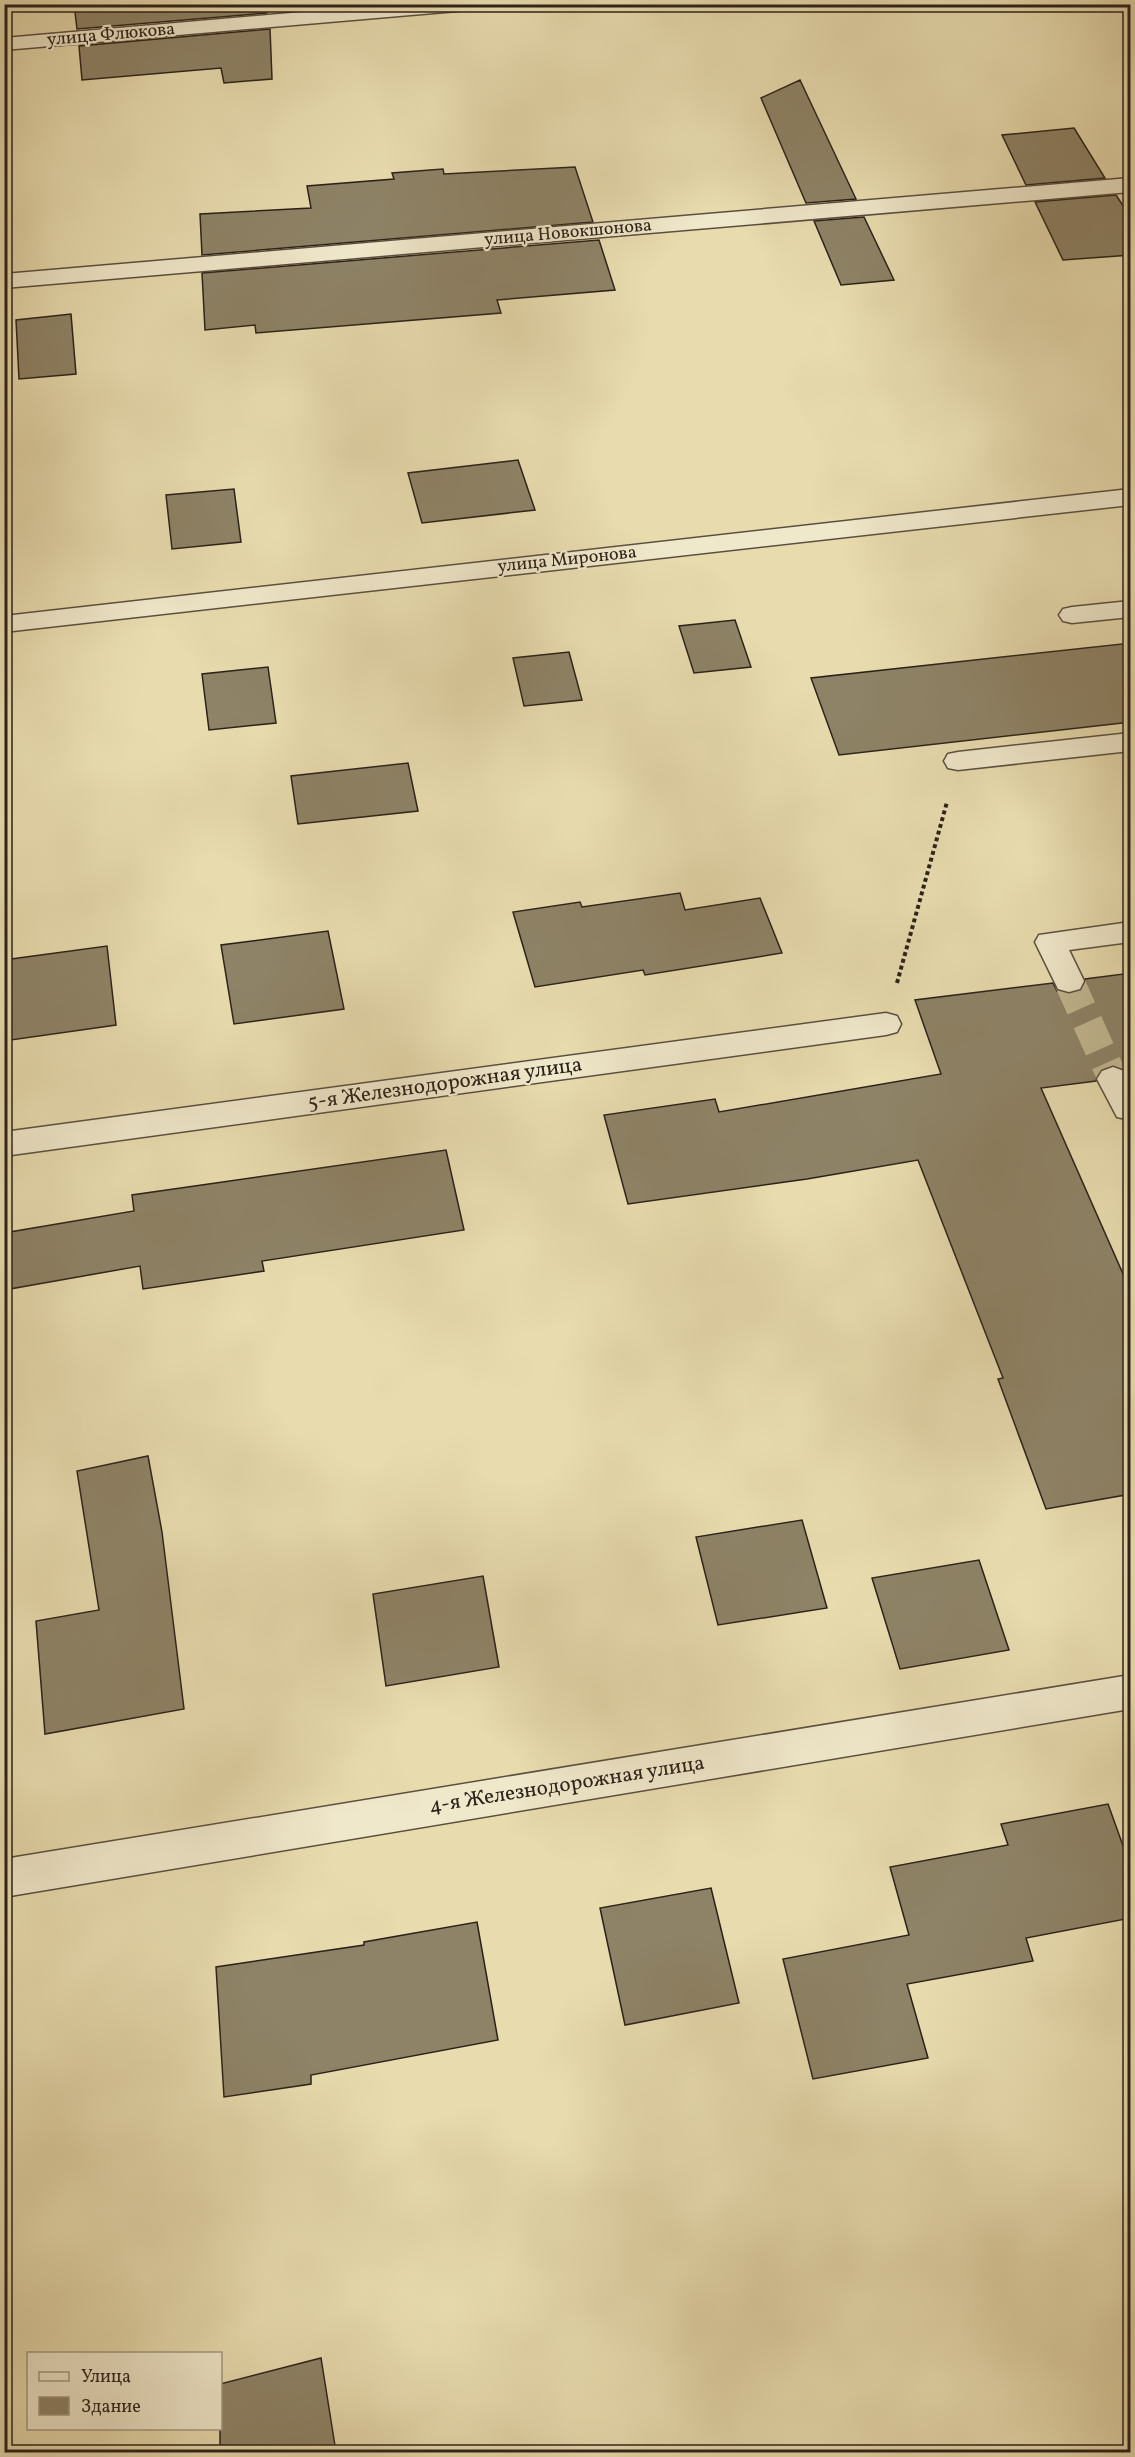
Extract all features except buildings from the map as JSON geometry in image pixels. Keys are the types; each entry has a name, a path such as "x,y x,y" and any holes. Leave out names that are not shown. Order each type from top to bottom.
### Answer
{"street":[{"name":"улица Флюкова","path":"4,44 469,4"},
{"name":"улица Новокшонова","path":"4,281 1131,185"},
{"name":"улица Миронова","path":"4,624 1131,497"},
{"path":"1072,615 1131,609"},
{"path":"958,761 1131,742"},
{"path":"1069,981 1050,942 1131,932"},
{"name":"5-я Железнодорожная улица","path":"4,1144 886,1024"},
{"path":"1113,1079 1130,1111"},
{"name":"4-я Железнодорожная улица","path":"4,1878 1131,1692"}],"path":[{"path":"886,1024 958,761"}],"tunnel":[{"path":"1069,981 1113,1079"}]}
